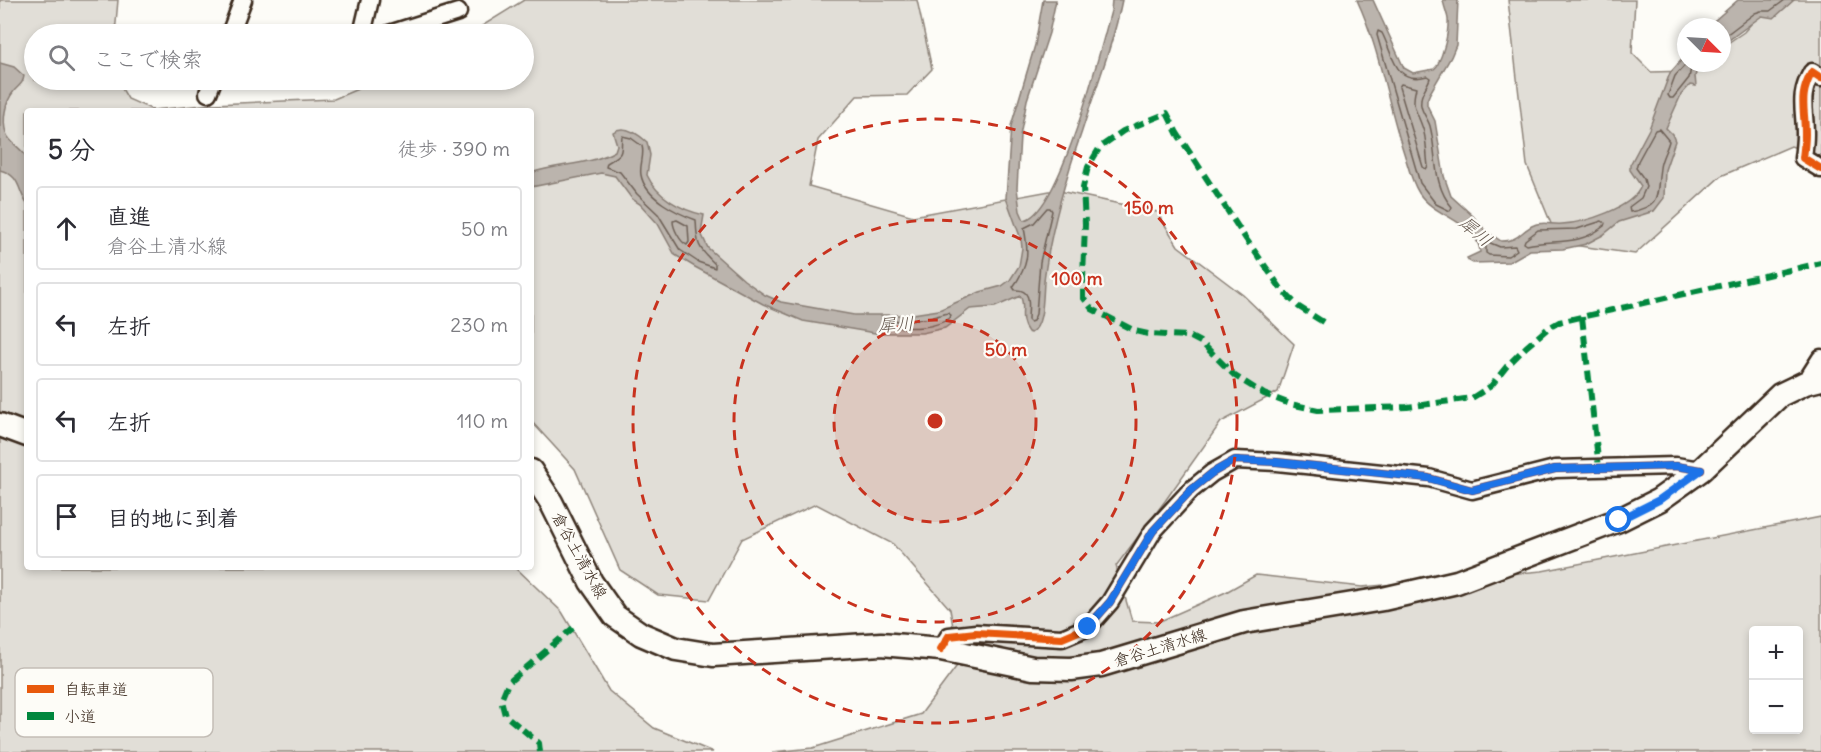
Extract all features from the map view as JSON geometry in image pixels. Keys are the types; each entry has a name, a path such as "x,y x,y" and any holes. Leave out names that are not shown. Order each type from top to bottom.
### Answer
{"main road":[{"name":"倉谷土清水線","path":"534,476 551,502 591,582 615,616 650,638 676,649 713,655 882,644 941,649 1033,668 1071,669 1101,665 1244,622 1394,597 1457,582 1619,520 1659,500 1701,470 1780,395 1813,381"},
{"path":"0,425 24,434"}],"street":[{"path":"234,24 242,0"},
{"path":"364,24 370,0"},
{"path":"420,24 458,12"},
{"path":"1821,78 1812,72 1802,99 1805,134 1803,158 1821,170"},
{"path":"1813,381 1821,358"},
{"path":"941,649 949,636 975,633 1062,638 1088,627 1110,602 1153,531 1191,490 1212,473 1235,460 1276,462 1428,478 1472,490 1555,469 1676,466 1701,470"}],"shaded area":[{"path":"0,0 118,0 116,24 24,24 24,90 123,90 128,99 148,108 24,108 24,570 518,570 562,612 609,691 654,728 713,752 0,752"},
{"path":"524,0 917,0 932,69 907,95 857,96 818,140 809,186 913,216 1055,190 1157,212 1178,246 1243,295 1294,344 1278,392 1221,422 1116,566 1132,621 1158,622 1226,592 1256,575 1362,587 1542,571 1821,517 1821,752 772,752 813,748 921,714 959,663 950,609 893,544 816,504 742,539 709,600 658,595 620,570 575,469 534,424 534,108 173,108 334,99 355,90 534,90 534,24 485,24"},
{"path":"1508,0 1635,0 1632,53 1651,72 1731,72 1731,41 1744,32 1772,0 1821,0 1821,157 1791,146 1721,176 1635,254 1559,243 1527,165"}],"water":[{"name":"犀川","path":"1043,0 1056,0 1049,33 1027,100 1020,136 1017,188 1020,211 1024,220 1038,211 1065,161 1089,91 1112,0 1122,0 1109,50 1060,201 1051,237 1041,314 1036,329 1031,333 1028,332 1023,322 1023,304 1020,296 995,307 970,309 945,328 922,333 875,333 803,321 763,304 675,255 658,224 640,204 632,199 615,176 601,173 534,186 534,172 605,156 615,151 617,145 613,132 626,130 635,133 647,142 650,155 647,175 651,183 663,196 678,206 704,215 701,233 708,248 765,295 781,302 854,315 906,315 939,310 980,292 1002,286 1010,280 1019,266 1021,239 1006,198 1011,126 1035,45"},
{"name":"犀川","path":"1357,0 1373,0 1404,68 1413,73 1434,69 1443,50 1448,31 1448,19 1443,0 1458,0 1456,45 1430,93 1427,105 1435,121 1444,176 1451,196 1486,231 1501,241 1516,238 1529,227 1537,224 1582,221 1607,213 1628,201 1641,186 1630,170 1630,165 1649,129 1670,73 1677,65 1677,72 1697,72 1696,86 1690,85 1681,95 1666,128 1675,141 1665,170 1664,198 1654,211 1619,222 1603,235 1586,244 1563,249 1530,250 1509,262 1473,263 1469,261 1467,258 1480,252 1472,234 1464,226 1426,201 1414,183 1365,18"},
{"path":"1738,0 1794,0 1774,18 1762,16 1731,38 1731,18 1717,18"},
{"path":"0,63 14,67 24,76 22,83 8,100 4,122 8,137 24,154 24,198 15,179 0,170"}],"marked path":[{"path":"1323,322 1299,307 1282,290 1177,133 1167,113 1123,131 1100,147 1088,167 1083,187 1085,224 1083,297 1092,309 1135,331 1189,336 1202,343 1235,376 1264,394 1290,404 1318,410 1407,407 1472,398 1491,386 1526,347 1559,322 1821,263"},
{"path":"1582,317 1599,468"},
{"path":"540,752 539,743 505,715 501,700 508,683 573,628"}],"cycle path":[{"path":"1821,78 1812,72 1805,89 1803,103 1805,137 1803,158 1821,169"},
{"path":"941,649 949,636 976,633 1062,638 1088,627 1110,602 1153,531 1191,490 1212,473 1235,460 1277,462 1429,478 1472,490 1555,469 1676,466 1701,470"}],"route":[{"path":"1088,627 1110,602 1153,531 1191,490 1212,473 1235,460 1276,462 1428,478 1472,490 1555,469 1676,466 1701,470 1659,500 1619,520"}]}
